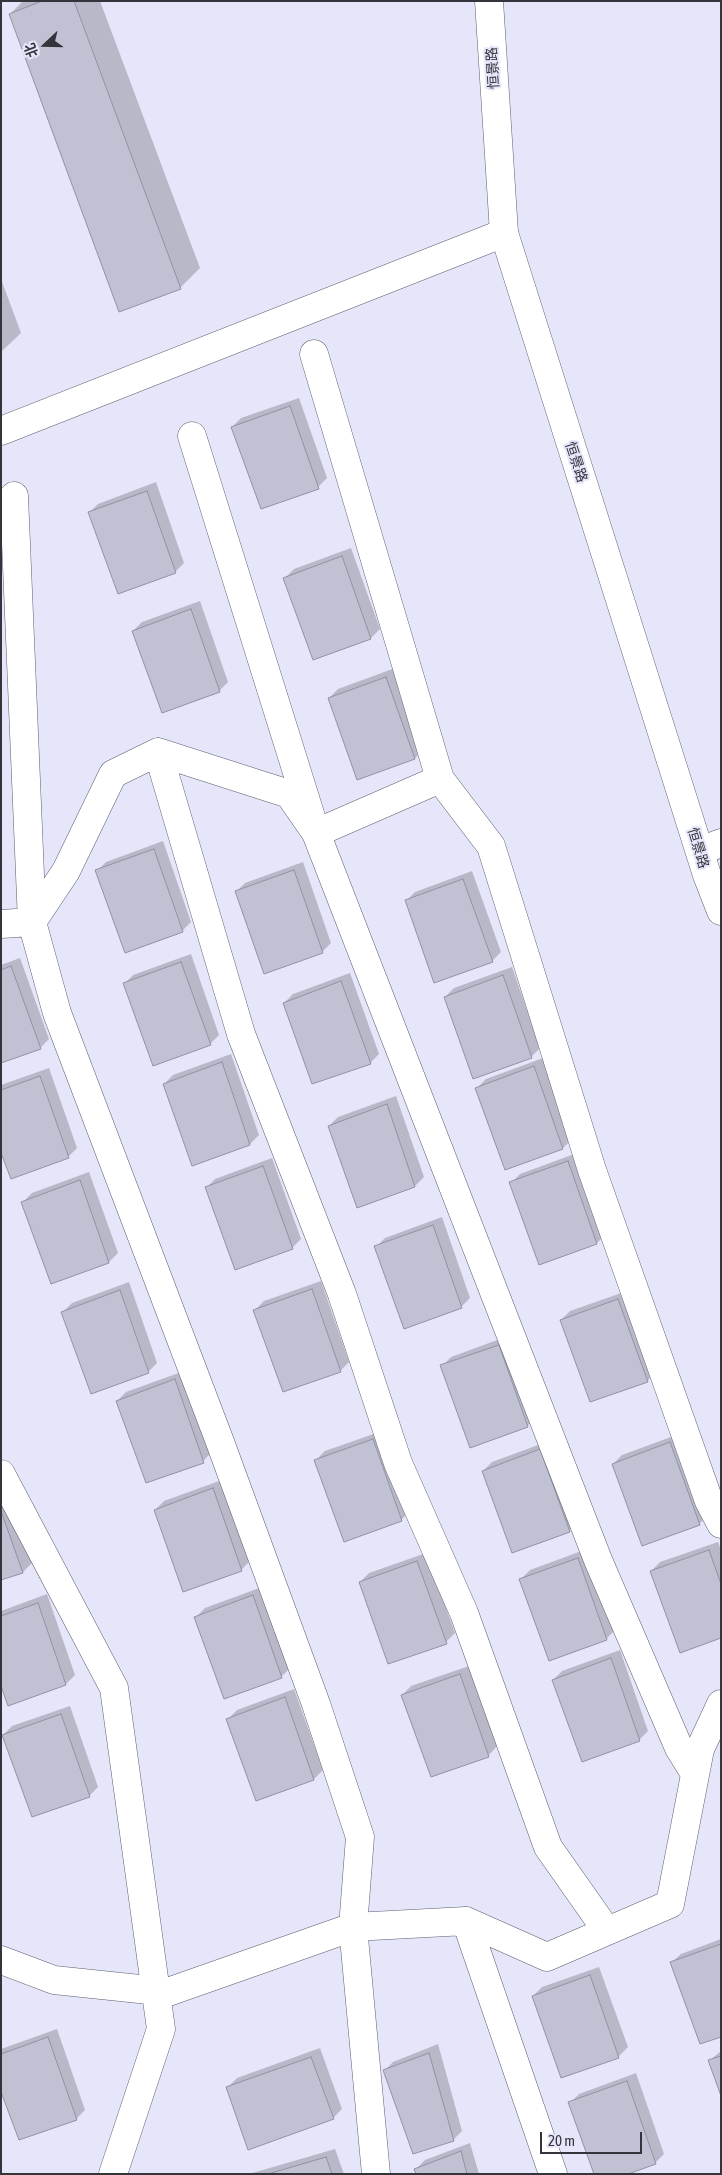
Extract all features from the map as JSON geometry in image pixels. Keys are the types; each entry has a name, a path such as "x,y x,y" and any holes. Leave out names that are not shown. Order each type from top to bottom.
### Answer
{"street":[{"name":"恒景路","path":"489,1 504,233 710,847 719,902"},
{"path":"1,431 504,233"},
{"path":"314,354 440,778 491,846 592,1170 709,1501 721,1524"},
{"path":"192,436 316,833 598,1560 679,1748 695,1774"},
{"path":"14,496 32,922 57,1013 216,1432 316,1704 360,1836 353,1927 376,2174"},
{"path":"32,922 66,871 113,774 158,752 289,794 316,833"},
{"path":"158,752 241,1034 342,1294 398,1463 464,1613 548,1847 607,1931"},
{"path":"316,833 440,778"},
{"path":"1,924 32,922"},
{"path":"1,1474 114,1688 161,2029 113,2174"},
{"path":"1,1960 54,1980 168,1992 353,1927 466,1921 548,1957 670,1904 700,1749 721,1704"},
{"path":"466,1921 553,2174"}],"building":[{"path":"42,1 74,1 181,289 119,312 9,14"},
{"path":"290,406 319,489 261,509 231,427"},
{"path":"147,491 176,573 118,594 88,512"},
{"path":"342,556 371,639 313,660 283,578"},
{"path":"191,609 220,692 162,713 132,631"},
{"path":"386,677 415,759 357,780 328,698"},
{"path":"154,849 183,932 125,953 95,870"},
{"path":"294,870 323,953 264,974 235,891"},
{"path":"463,879 493,962 434,983 405,900"},
{"path":"181,962 211,1045 153,1066 123,983"},
{"path":"11,966 41,1049 1,1063 1,970"},
{"path":"503,975 532,1058 473,1079 444,997"},
{"path":"341,981 371,1064 312,1084 283,1003"},
{"path":"222,1062 250,1145 192,1166 163,1084"},
{"path":"534,1066 563,1149 505,1170 475,1088"},
{"path":"40,1076 69,1158 11,1179 1,1153 1,1090"},
{"path":"387,1104 415,1187 357,1208 328,1126"},
{"path":"568,1161 597,1244 539,1265 509,1182"},
{"path":"263,1166 293,1249 235,1270 205,1187"},
{"path":"80,1180 109,1263 51,1284 21,1202"},
{"path":"433,1225 462,1308 404,1329 374,1246"},
{"path":"312,1289 341,1372 283,1392 253,1310"},
{"path":"120,1290 149,1373 91,1394 61,1312"},
{"path":"618,1299 648,1382 590,1402 560,1320"},
{"path":"499,1345 528,1427 470,1448 440,1365"},
{"path":"175,1379 204,1463 146,1483 116,1401"},
{"path":"373,1439 402,1521 344,1542 314,1460"},
{"path":"670,1442 700,1525 642,1546 612,1464"},
{"path":"540,1449 570,1532 512,1553 482,1471"},
{"path":"213,1488 242,1571 183,1592 154,1510"},
{"path":"1,1511 23,1573 1,1580"},
{"path":"709,1550 721,1584 721,1638 680,1653 650,1571"},
{"path":"578,1558 607,1640 549,1661 519,1579"},
{"path":"417,1561 447,1644 388,1664 359,1582"},
{"path":"253,1595 282,1678 224,1699 194,1617"},
{"path":"38,1603 66,1685 8,1706 1,1686 1,1616"},
{"path":"611,1658 640,1741 582,1762 552,1680"},
{"path":"460,1674 489,1757 431,1777 401,1695"},
{"path":"285,1697 314,1780 256,1801 226,1719"},
{"path":"61,1714 90,1797 32,1817 2,1735"},
{"path":"721,1944 721,2037 700,2044 670,1962"},
{"path":"590,1975 619,2058 561,2078 532,1996"},
{"path":"48,2037 77,2120 19,2140 1,2092 1,2054"},
{"path":"429,2053 454,2141 413,2154 383,2070"},
{"path":"721,2056 721,2096 708,2060"},
{"path":"311,2057 334,2119 248,2150 226,2087"},
{"path":"627,2081 656,2164 628,2174 594,2174 568,2102"},
{"path":"461,2151 467,2174 416,2174 414,2169"},
{"path":"326,2157 332,2174 268,2174"}]}
